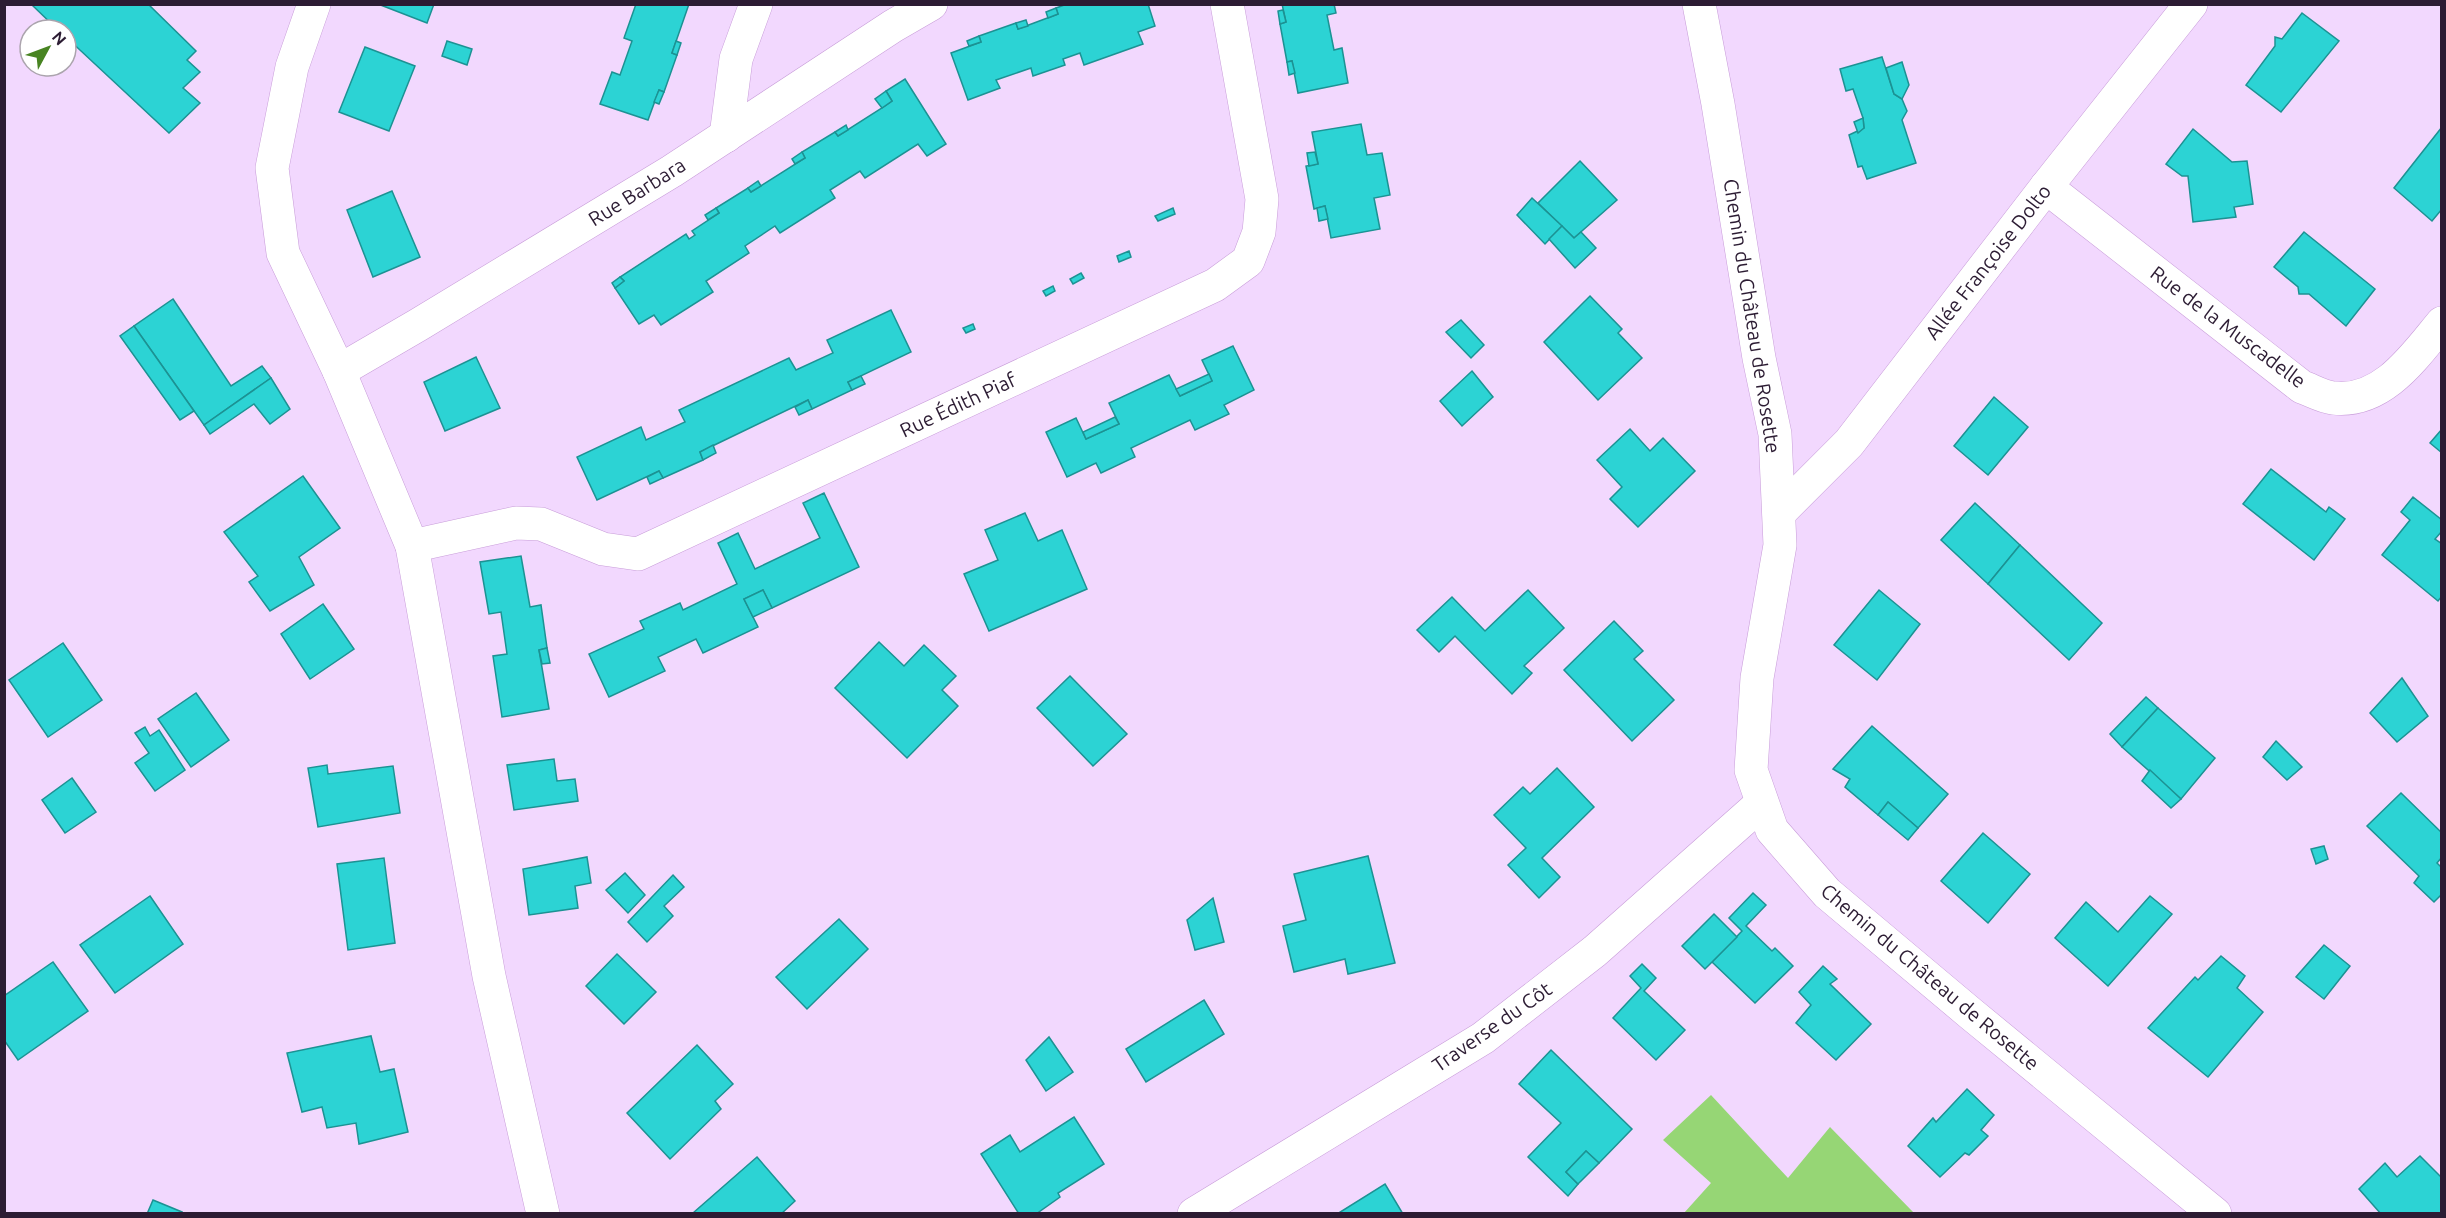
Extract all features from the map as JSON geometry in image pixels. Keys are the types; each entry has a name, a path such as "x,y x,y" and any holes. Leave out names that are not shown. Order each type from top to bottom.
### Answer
{"street":[{"path":"314,4 292,67 272,168 283,253 339,371 412,546 489,976 543,1214"},
{"path":"726,136 736,58 756,4"},
{"name":"Rue Barbara","path":"339,371 672,171 893,26 931,4"},
{"name":"Rue Édith Piaf","path":"412,546 516,523 541,524 603,549 638,554 1215,285 1248,261 1259,232 1262,199 1227,4"},
{"name":"Chemin du Château de Rosette","path":"1699,4 1718,104 1759,358 1775,434 1780,545 1757,678 1751,770 1772,830 1827,893 2215,1214"},
{"name":"Allée Françoise Dolto","path":"1779,513 1849,443 2046,187 2191,4"},
{"name":"Rue de la Muscadelle","path":"2046,187 2302,387 2332,398 2358,397 2380,389 2413,358 2442,323"},
{"name":"Traverse du Côt","path":"1194,1214 1483,1038 1595,951 1762,802"}],"green space":[{"path":"1711,1095 1788,1178 1830,1127 1914,1213 1684,1213 1711,1183 1663,1140"}],"building":[{"path":"31,4 148,4 196,51 187,60 200,72 183,88 200,103 169,133 78,48 78,18 46,18"},
{"path":"378,4 434,4 427,23"},
{"path":"636,4 689,4 672,53 677,55 664,92 659,90 648,120 600,104 612,72 620,75 632,41 624,38"},
{"path":"1067,4 1148,4 1155,26 1138,32 1143,44 1084,65 1080,53 1063,59 1065,65 1033,76 1031,68 996,80 1000,88 968,100 951,53 981,42 979,36 1016,23 1018,29 1058,14 1056,8"},
{"path":"1282,4 1334,4 1336,13 1327,15 1334,50 1342,48 1348,83 1298,93 1292,61 1287,62 1280,24 1286,22"},
{"path":"1056,8 1058,14 1048,18 1046,12"},
{"path":"1283,10 1286,22 1280,24 1278,11"},
{"path":"2302,13 2339,41 2281,112 2246,85 2275,46 2275,37 2282,39"},
{"path":"1026,20 1028,26 1018,29 1016,23"},
{"path":"979,36 981,42 969,46 967,41"},
{"path":"447,41 472,49 467,65 442,56"},
{"path":"676,41 681,43 677,55 672,53"},
{"path":"365,47 415,66 389,131 339,112"},
{"path":"1882,57 1894,94 1902,99 1907,111 1902,120 1916,163 1867,179 1862,166 1858,167 1849,135 1864,128 1863,118 1853,89 1846,91 1840,69"},
{"path":"1292,61 1295,73 1289,75 1287,62"},
{"path":"1902,62 1909,85 1902,99 1894,94 1886,68"},
{"path":"905,79 946,144 927,156 918,144 865,178 860,171 830,190 835,198 780,233 775,226 745,246 749,253 706,281 713,292 661,325 654,315 639,324 615,288 624,281 620,277 686,234 689,239 695,235 692,231 719,213 716,208 748,188 751,192 805,158 802,152 835,132 838,136 882,108 892,101 886,91"},
{"path":"659,90 664,92 659,104 654,102"},
{"path":"886,91 892,101 882,108 875,99"},
{"path":"1863,118 1864,128 1858,133 1854,122"},
{"path":"1361,124 1367,155 1382,153 1390,195 1374,198 1380,229 1331,238 1325,206 1314,209 1306,166 1318,164 1312,132"},
{"path":"846,125 848,130 838,136 835,132"},
{"path":"2442,127 2442,209 2432,221 2394,188"},
{"path":"2193,129 2232,162 2247,161 2253,204 2234,207 2236,217 2193,222 2188,176 2182,176 2166,164"},
{"path":"802,152 805,158 795,164 792,159"},
{"path":"1315,152 1318,164 1309,166 1307,153"},
{"path":"1580,161 1617,200 1574,238 1538,203"},
{"path":"758,181 761,186 751,192 748,188"},
{"path":"392,191 420,257 373,277 347,210"},
{"path":"1532,198 1562,226 1545,244 1517,215"},
{"path":"1325,206 1328,219 1319,221 1317,208"},
{"path":"716,208 719,213 708,220 705,215"},
{"path":"1173,208 1175,214 1158,221 1155,216"},
{"path":"1562,226 1574,238 1581,232 1596,248 1575,268 1549,239"},
{"path":"2304,232 2375,289 2346,326 2309,294 2299,294 2298,287 2274,267"},
{"path":"1129,251 1131,257 1119,262 1117,256"},
{"path":"1081,273 1084,278 1073,284 1070,279"},
{"path":"620,277 624,281 615,288 612,283"},
{"path":"1053,286 1055,291 1046,296 1043,291"},
{"path":"1590,296 1622,329 1618,333 1642,358 1598,400 1544,342"},
{"path":"173,299 231,386 262,366 271,378 204,425 134,326"},
{"path":"891,310 911,352 848,382 852,390 812,409 808,400 700,452 703,460 663,478 659,471 597,500 577,457 641,427 646,440 685,422 679,410 789,358 796,370 833,353 827,340"},
{"path":"1461,320 1484,345 1471,358 1446,332"},
{"path":"973,324 975,329 966,333 963,328"},
{"path":"134,326 194,411 180,420 120,336"},
{"path":"1233,346 1254,390 1224,405 1229,414 1195,430 1190,420 1131,448 1135,457 1101,473 1096,463 1067,477 1046,432 1076,418 1086,439 1119,424 1109,403 1169,375 1180,396 1212,381 1202,360"},
{"path":"476,357 500,408 445,431 424,382"},
{"path":"1472,371 1493,397 1462,426 1440,401"},
{"path":"1209,374 1212,381 1180,396 1176,389"},
{"path":"861,376 865,384 852,390 848,382"},
{"path":"271,378 290,409 270,424 254,404 210,434 204,425"},
{"path":"1994,397 2028,427 1988,475 1954,446"},
{"path":"808,400 812,409 799,415 795,407"},
{"path":"1115,417 1119,424 1086,439 1083,432"},
{"path":"1630,429 1650,451 1663,438 1695,471 1638,527 1610,499 1622,487 1597,460"},
{"path":"2442,429 2442,453 2430,443"},
{"path":"713,445 716,453 703,460 700,452"},
{"path":"2271,469 2326,512 2329,507 2345,519 2314,560 2243,504"},
{"path":"659,471 663,478 650,484 647,477"},
{"path":"303,476 340,528 299,557 314,585 270,611 249,582 258,576 224,532"},
{"path":"824,493 859,567 772,608 763,590 744,599 758,627 703,653 696,639 658,657 665,671 609,697 589,654 644,629 640,621 680,603 683,610 737,584 718,543 738,533 755,569 820,538 803,503"},
{"path":"2413,497 2442,520 2442,531 2435,539 2442,544 2442,596 2438,601 2382,555 2410,520 2401,512"},
{"path":"1975,503 2020,545 1988,584 1941,540"},
{"path":"1025,513 1038,541 1062,530 1087,589 989,631 964,574 998,560 985,530"},
{"path":"2020,545 2102,623 2069,660 1988,584"},
{"path":"521,556 530,607 541,605 547,648 539,650 549,709 502,717 493,656 507,654 501,612 489,614 480,562"},
{"path":"763,590 772,608 753,617 744,599"},
{"path":"1528,590 1564,628 1524,666 1532,673 1512,694 1455,636 1439,652 1417,630 1452,597 1485,631"},
{"path":"1879,590 1920,624 1877,680 1834,645"},
{"path":"323,604 354,649 310,679 281,634"},
{"path":"1614,621 1643,651 1634,659 1674,700 1632,741 1564,670"},
{"path":"879,642 904,666 924,645 956,676 942,690 958,706 907,758 835,688"},
{"path":"63,643 102,700 48,737 9,680"},
{"path":"547,648 550,663 542,664 539,650"},
{"path":"1070,676 1127,734 1093,766 1037,708"},
{"path":"2402,678 2428,716 2397,742 2370,713"},
{"path":"196,693 229,740 191,767 158,719"},
{"path":"2146,697 2158,708 2122,747 2110,734"},
{"path":"2158,708 2215,758 2181,799 2122,747"},
{"path":"1872,726 1948,794 1918,828 1888,802 1878,815 1845,787 1850,779 1833,769"},
{"path":"145,727 150,736 159,730 185,770 155,791 135,763 149,753 135,733"},
{"path":"2276,741 2302,767 2287,780 2263,757"},
{"path":"554,759 557,781 575,779 578,801 514,810 507,765"},
{"path":"327,765 328,774 393,766 400,813 318,827 308,768"},
{"path":"1557,768 1594,807 1542,858 1560,877 1539,898 1508,865 1526,848 1494,815 1523,787 1530,794"},
{"path":"2150,770 2181,799 2171,808 2142,781"},
{"path":"72,778 96,812 65,833 42,800"},
{"path":"2401,793 2442,833 2442,857 2437,863 2442,868 2442,894 2434,902 2414,883 2419,876 2367,826"},
{"path":"1888,802 1918,828 1908,840 1878,815"},
{"path":"1983,833 2030,874 1988,923 1941,881"},
{"path":"2324,846 2328,859 2316,864 2311,849"},
{"path":"1368,856 1395,963 1348,974 1345,959 1294,972 1283,926 1306,920 1294,874"},
{"path":"587,857 591,883 575,886 578,908 529,915 523,869"},
{"path":"384,858 395,943 348,950 337,864"},
{"path":"625,873 645,895 628,913 606,890"},
{"path":"673,875 684,887 664,906 673,916 647,942 628,922"},
{"path":"1753,893 1766,905 1746,926 1772,951 1775,948 1793,966 1755,1003 1712,962 1742,931 1729,918"},
{"path":"150,896 183,944 115,993 80,945"},
{"path":"2150,896 2172,914 2108,986 2055,938 2086,902 2118,932"},
{"path":"1213,898 1224,942 1195,950 1187,920"},
{"path":"1714,914 1737,937 1705,969 1682,946"},
{"path":"839,919 868,949 807,1009 776,977"},
{"path":"2324,945 2350,966 2324,999 2296,977"},
{"path":"617,954 656,992 624,1024 586,986"},
{"path":"2221,956 2245,976 2237,988 2263,1012 2208,1077 2148,1028 2195,977 2198,980"},
{"path":"53,962 88,1011 18,1060 4,1040 4,996"},
{"path":"1642,964 1656,978 1644,991 1685,1030 1656,1060 1613,1018 1641,988 1630,976"},
{"path":"1823,966 1837,979 1830,984 1871,1024 1836,1060 1796,1023 1811,1005 1799,992"},
{"path":"1204,1000 1224,1034 1146,1082 1126,1049"},
{"path":"371,1036 380,1072 394,1069 408,1132 359,1144 356,1123 327,1128 322,1107 302,1112 287,1053"},
{"path":"1049,1037 1073,1072 1046,1091 1026,1060"},
{"path":"697,1045 733,1084 715,1101 721,1109 670,1159 627,1113"},
{"path":"1551,1050 1632,1129 1599,1163 1586,1151 1566,1172 1578,1184 1568,1196 1528,1157 1561,1123 1519,1084"},
{"path":"1967,1089 1994,1115 1981,1130 1988,1136 1969,1155 1965,1153 1940,1177 1908,1146 1933,1118 1936,1122"},
{"path":"1074,1117 1104,1164 1058,1193 1060,1197 1036,1214 1019,1214 981,1154 1010,1135 1020,1152"},
{"path":"1586,1151 1599,1163 1578,1184 1566,1172"},
{"path":"2420,1156 2442,1178 2442,1214 2381,1214 2359,1189 2385,1163 2397,1177"},
{"path":"757,1157 795,1201 781,1214 693,1213"},
{"path":"1385,1184 1403,1214 1337,1214"},
{"path":"153,1200 182,1212 181,1214 147,1214"}]}
